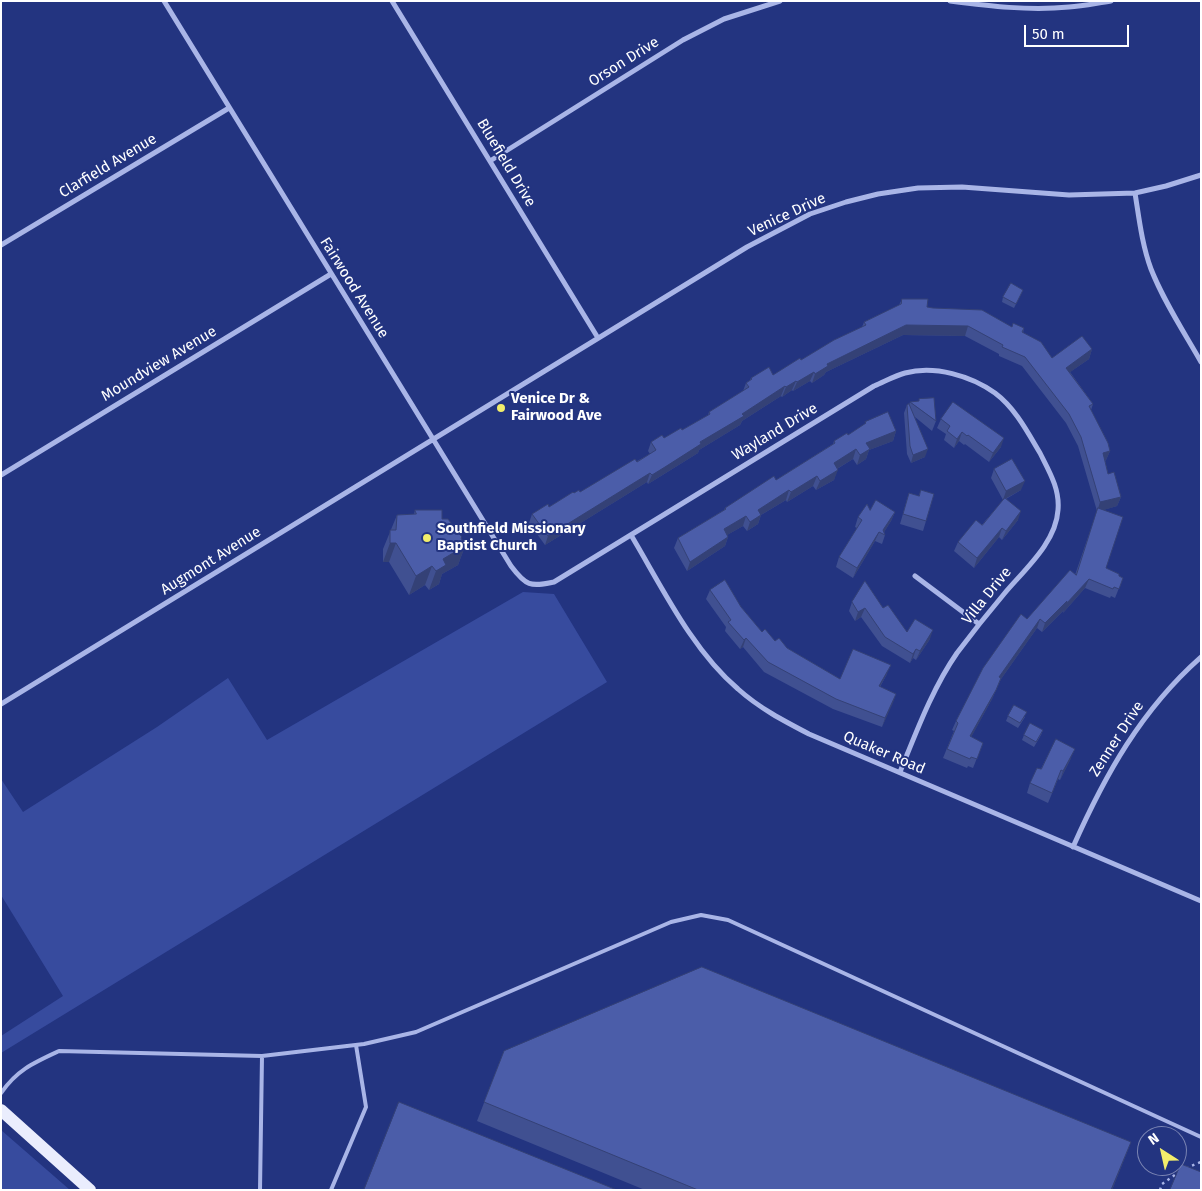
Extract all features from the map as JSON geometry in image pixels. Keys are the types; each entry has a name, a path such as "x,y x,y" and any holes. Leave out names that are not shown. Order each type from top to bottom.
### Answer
{"main road":[{"path":"1,1110 90,1190"}],"street":[{"name":"Fairwood Avenue","path":"164,1 511,566 521,580 528,584"},
{"name":"Bluefield Drive","path":"392,1 598,338"},
{"name":"Orson Drive","path":"490,161 683,40 724,19 780,1"},
{"path":"950,1 1027,8 1069,7 1111,1"},
{"name":"Clarfield Avenue","path":"1,245 228,108"},
{"name":"Venice Drive","path":"432,439 747,247 810,214 878,194 918,188 962,188 1069,195 1134,193 1166,186 1201,175"},
{"path":"1134,193 1150,268 1162,294 1201,362"},
{"name":"Moundview Avenue","path":"1,475 331,274"},
{"name":"Wayland Drive","path":"528,584 537,586 554,582 874,386 906,373 940,372 962,376 977,382 1003,399 1017,415 1030,435"},
{"name":"Villa Drive","path":"900,772 936,691 956,655 1042,548 1056,524 1058,497 1054,483 1030,435"},
{"name":"Augmont Avenue","path":"1,704 432,439"},
{"name":"Quaker Road","path":"631,535 691,635 721,674 757,705 809,734 1201,901"},
{"path":"915,576 979,624"},
{"name":"Zenner Drive","path":"1073,847 1094,799 1118,757 1145,717 1165,692 1201,657"}],"lane":[{"path":"1,1093 9,1082 29,1064 59,1051 262,1056 356,1044 416,1032 672,922 701,915 728,920 1201,1137"},
{"path":"331,1190 366,1107 356,1044"},
{"path":"260,1190 262,1056"}],"path":[{"path":"1160,1190 1162,1184 1184,1168 1201,1162"}],"shaded area":[{"path":"523,592 554,594 607,682 1,1053 1,1036 63,996 1,895 1,779 23,812 157,727 228,678 267,740"},
{"path":"1,1130 70,1190 1,1190"}],"building":[{"path":"1011,283 1023,290 1016,304 1003,297"},
{"path":"902,299 928,299 927,307 933,308 982,310 1012,327 1013,323 1024,328 1022,332 1041,342 1052,358 1082,336 1092,349 1066,368 1093,404 1089,406 1108,443 1110,451 1103,453 1108,474 1114,472 1121,497 1100,502 1081,437 1069,414 1025,357 1002,347 1003,345 968,326 906,325 827,364 828,366 815,374 814,372 797,382 785,386 742,414 744,416 700,442 701,444 665,467 652,475 650,473 548,536 532,514 548,504 549,507 573,492 579,490 580,492 635,459 637,462 656,450 651,442 662,435 664,438 681,428 682,430 710,414 709,412 749,387 746,383 751,378 769,367 773,375 800,358 801,360 834,340 866,325 864,322 901,304"},
{"path":"934,398 936,421 910,402 919,401 919,399"},
{"path":"953,402 1004,438 993,453 962,432 957,439 947,431 950,426 941,419"},
{"path":"909,404 928,449 913,455 910,446 907,405"},
{"path":"888,412 896,431 866,443 870,449 860,455 856,449 834,463 838,470 820,481 817,476 791,492 789,490 758,510 761,515 750,522 746,516 724,529 728,537 690,562 678,538 726,509 774,476 776,480 835,443 834,441 847,433 848,435 865,422"},
{"path":"1012,459 1025,481 1006,491 994,469"},
{"path":"921,490 934,494 926,521 903,514 909,493 919,496"},
{"path":"1005,498 1021,511 1006,531 1002,528 977,558 958,542 976,520 982,525"},
{"path":"876,500 895,512 883,530 885,535 879,532 857,568 839,557 862,520 858,517 867,504 870,510"},
{"path":"1098,508 1123,517 1106,568 1123,578 1119,589 1114,587 1113,589 1089,579 1045,623 1040,619 999,677 1001,678 996,690 970,736 983,743 977,759 971,757 970,759 947,749 958,723 956,721 983,668 1021,614 1027,619 1070,570 1076,575"},
{"path":"415,510 442,510 442,519 448,519 462,537 465,546 443,559 446,565 436,571 432,566 416,576 396,543 390,543 390,530 396,530 397,515 416,514"},
{"path":"725,580 741,607 762,632 765,629 775,641 779,638 787,648 840,679 853,649 891,665 879,686 896,694 885,718 836,699 768,662 728,622 731,620 710,590"},
{"path":"865,581 883,608 888,605 907,632 915,619 933,630 920,651 916,649 913,654 885,637 865,608 858,612 852,602"},
{"path":"1014,705 1027,712 1020,723 1008,716"},
{"path":"1030,723 1043,730 1036,742 1024,735"},
{"path":"1056,739 1075,749 1063,771 1061,770 1052,793 1030,783 1037,768 1041,769"},
{"path":"702,967 1131,1142 1111,1190 698,1190 484,1102 504,1051"},
{"path":"399,1102 617,1190 364,1190"},
{"path":"1187,1166 1201,1172 1201,1190 1170,1190 1176,1176 1187,1176"}],"place":[{"name":"Venice Dr & Fairwood Ave","path":"501,408"},
{"name":"Southfield Missionary Baptist Church","path":"427,538"}]}
